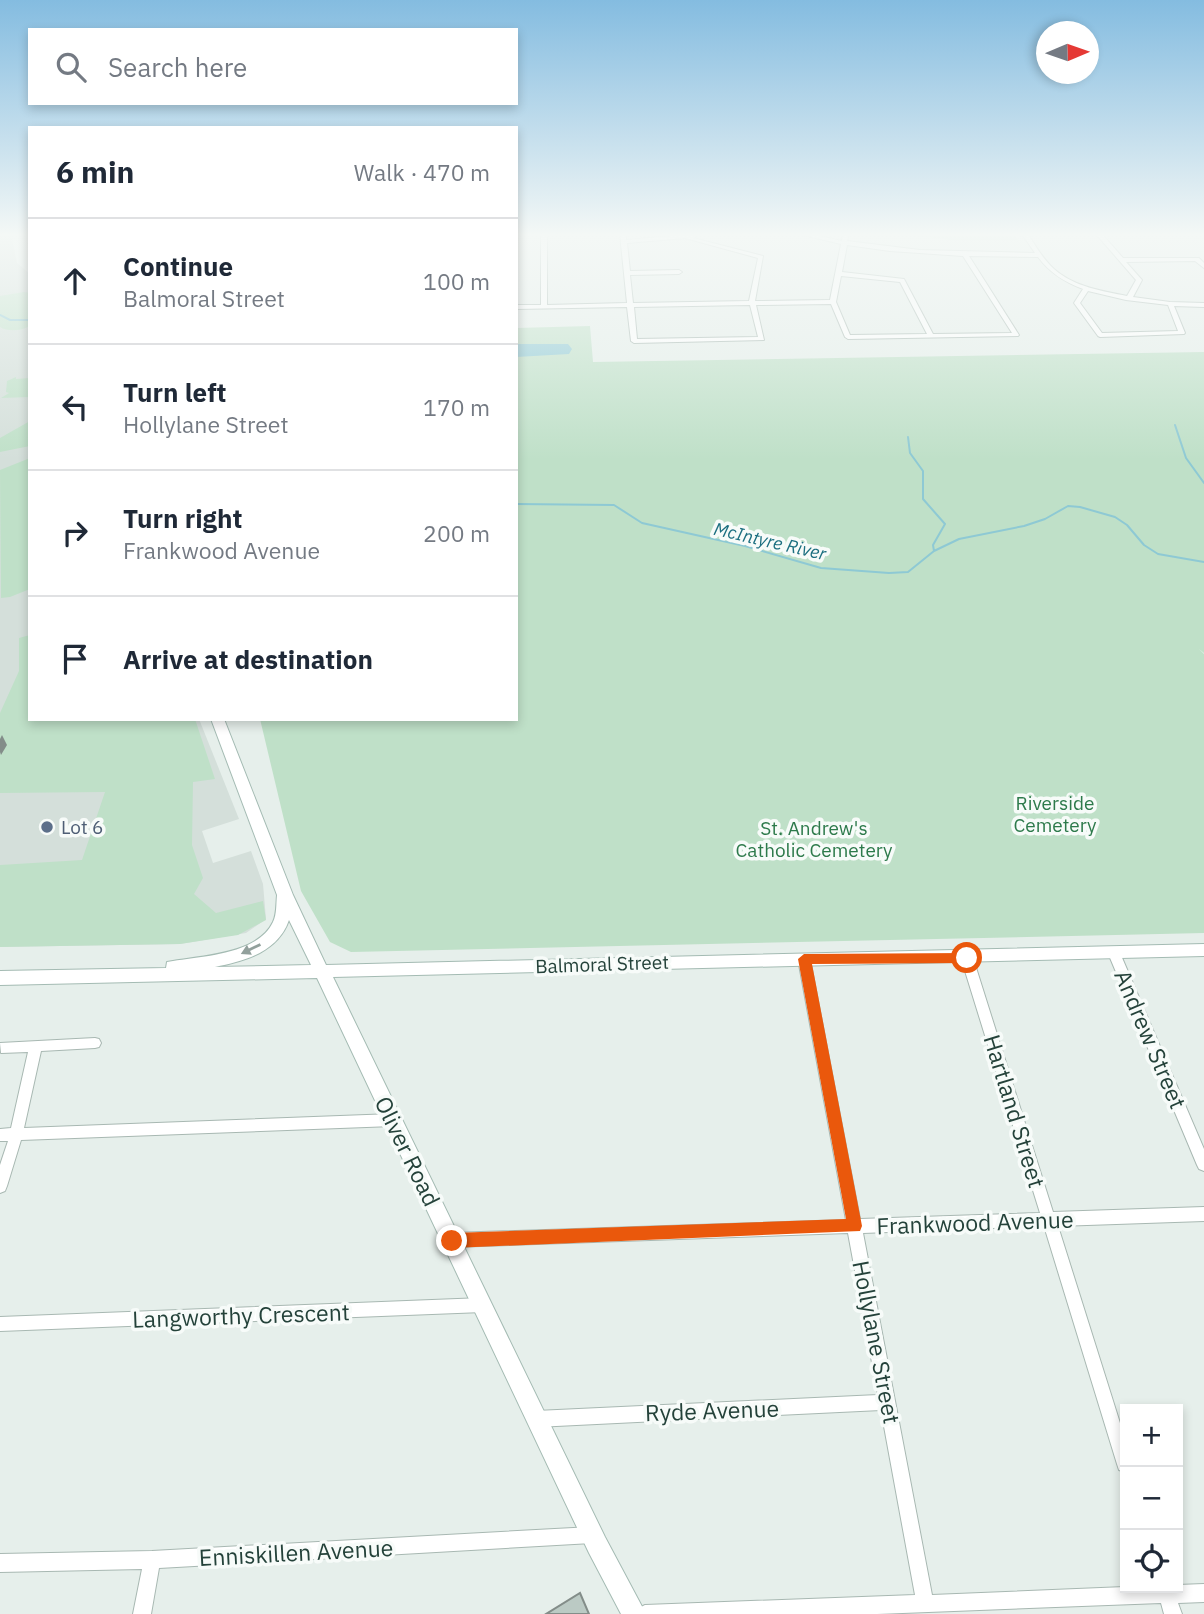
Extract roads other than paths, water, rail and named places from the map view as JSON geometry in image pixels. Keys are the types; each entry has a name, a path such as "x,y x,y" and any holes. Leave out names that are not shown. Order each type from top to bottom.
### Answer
{"main road":[{"name":"Oliver Road","path":"218,721 285,895 592,1535 634,1614"},
{"path":"135,974 243,953 259,946 280,926 285,895"},
{"name":"Balmoral Street","path":"0,978 804,959 967,958 1204,950"}],"street":[{"path":"632,309 634,341 762,339 754,309"},
{"path":"836,309 848,337 1016,335 1000,309"},
{"path":"917,309 931,336"},
{"path":"1082,309 1100,335 1182,333 1172,309"},
{"name":"Andrew Street","path":"1114,953 1204,1165"},
{"name":"Hartland Street","path":"967,958 1120,1448"},
{"name":"Hollylane Street","path":"804,959 925,1602"},
{"path":"1,1048 95,1042"},
{"path":"0,1186 16,1136 36,1046"},
{"path":"0,1135 393,1120"},
{"name":"Frankwood Avenue","path":"452,1241 1204,1214"},
{"name":"Langworthy Crescent","path":"0,1324 483,1305"},
{"name":"Ryde Avenue","path":"536,1419 888,1402"},
{"name":"Enniskillen Avenue","path":"0,1563 152,1560 592,1535"},
{"path":"142,1614 152,1560"},
{"path":"1183,1592 1204,1593"},
{"path":"645,1614 1122,1593"},
{"path":"1167,1593 1173,1614"}],"water":[{"path":"518,344 568,344 572,349 569,354 518,357"}],"waterway":[{"name":"McIntyre River","path":"0,315 10,320 28,320"},
{"path":"1175,425 1186,458 1204,483"},
{"path":"908,437 910,453 923,471 923,499 945,524 933,545 934,551"},
{"name":"McIntyre River","path":"518,504 614,505 642,523 745,546 821,568 908,572 934,551"},
{"name":"McIntyre River","path":"934,551 959,539 1045,519 1068,506 1115,517 1127,525 1144,545 1158,554 1204,562"}],"place":[{"name":"Lot 6","path":"47,827"}],"park label":[{"name":"Riverside Cemetery","path":"1055,814"},
{"name":"St. Andrew's Catholic Cemetery","path":"814,839"}]}
